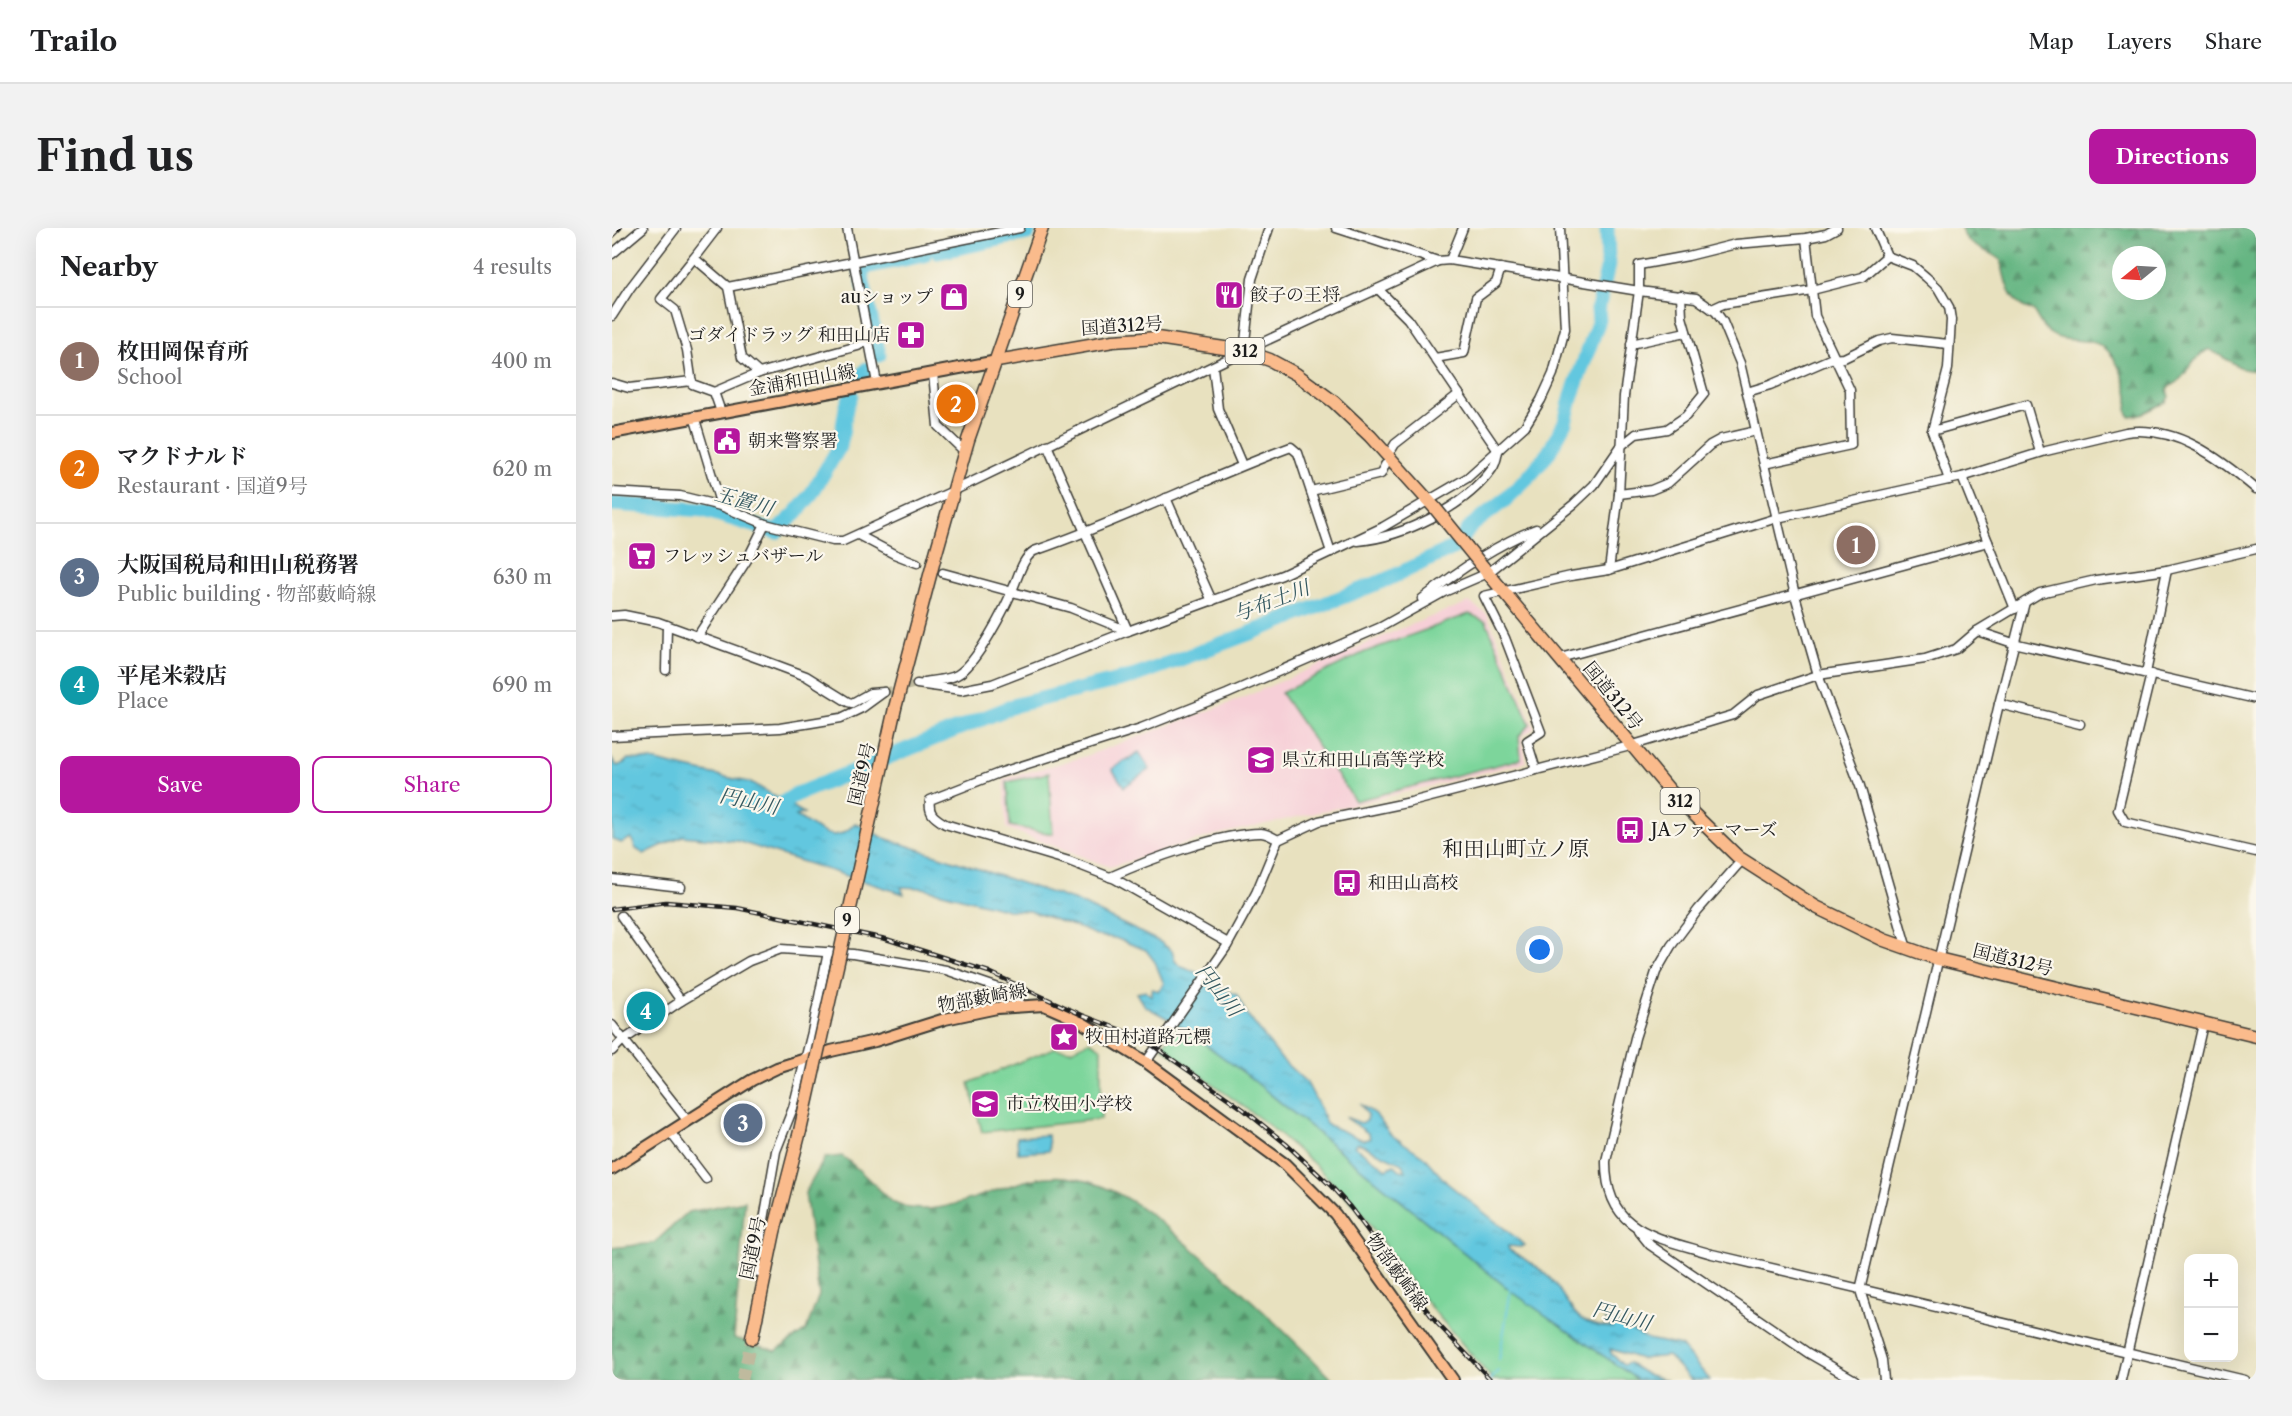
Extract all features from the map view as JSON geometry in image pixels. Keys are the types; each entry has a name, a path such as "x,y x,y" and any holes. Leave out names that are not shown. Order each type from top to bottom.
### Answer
{"highway":[{"name":"国道9号","path":"752,1338 774,1232 800,1131 895,708 964,451 1042,228"},
{"name":"国道312号","path":"997,361 1113,341 1157,338 1244,351 1270,360 1296,374 1334,402 1370,436 1504,591 1630,746 1671,792 1742,860 1816,907 1907,949 1938,959 2256,1036"}],"main road":[{"name":"金浦和田山線","path":"612,433 997,361"},
{"name":"物部藪崎線","path":"612,1169 752,1080 777,1068 945,1019 1021,1005 1044,1005 1076,1019 1146,1062 1285,1164 1335,1214 1453,1380"}],"street":[{"path":"612,254 643,228"},
{"path":"612,316 630,288 676,228"},
{"path":"717,228 661,299 675,310 687,350 692,384 714,392 759,373 858,346 868,339"},
{"path":"847,228 877,383"},
{"path":"728,287 1020,228"},
{"path":"1244,351 1252,279 1269,228"},
{"path":"1450,260 1463,228"},
{"path":"1331,552 1298,453 1291,447 1242,465 1085,533 1027,555 1012,592 985,642 964,671 954,676 917,684 961,690 976,688 1282,575 1331,552 1431,504 1467,478 1525,426 1553,375 1565,329 1560,228"},
{"path":"1609,570 1619,494 1624,396 1639,291 1639,265 1736,244 1806,238 1826,234 1837,228"},
{"path":"1875,228 1887,256 1912,266 1938,288 1949,307 1952,320 1948,344 1948,369 1932,431 1949,480"},
{"path":"1342,229 1438,261"},
{"path":"1764,464 1851,445 1850,390 1837,358 1815,316 1806,238"},
{"path":"1712,309 1723,304 1812,290 1863,278 1887,256"},
{"path":"694,258 728,287 742,358 759,373"},
{"path":"612,492 680,496 720,506 765,524 833,541 843,541 1438,261 1450,260 1696,298 1712,309 1724,322 1729,333 1756,431 1795,595 1818,675 1860,786 1907,949"},
{"path":"1435,358 1464,353 1476,298 1496,284 1501,268"},
{"path":"1351,542 1378,539 1431,518 1455,503 1480,482 1494,467 1498,451 1408,319 1378,289"},
{"path":"1227,944 1110,878 1069,861 945,824 931,815 930,800 999,773 1141,728 1227,694 1381,627 1486,570 1594,485 1621,446 1636,434 1667,429 1686,416 1704,394 1682,317 1681,295"},
{"path":"1631,344 1686,332"},
{"path":"1746,392 1770,385 1830,359 1844,358 1879,341 1892,338 1948,344"},
{"path":"1213,367 1218,409 1242,465"},
{"path":"933,373 938,426 964,451"},
{"path":"612,383 629,388 692,381"},
{"path":"714,392 721,411"},
{"path":"1392,449 1395,444 1459,394"},
{"path":"1932,431 2026,405 2040,452"},
{"path":"694,416 720,506"},
{"path":"1619,494 1651,490 1668,483 1684,467 1721,438 1756,431"},
{"path":"1536,770 1527,741 1541,732 1505,638 1484,596 1571,576 1609,570 1777,518 1962,477 2040,452 2126,432 2163,433 2200,448 2230,467 2256,489"},
{"path":"1047,445 1128,631"},
{"path":"1311,491 1381,474 1385,465"},
{"path":"1962,477 2015,609"},
{"path":"1166,498 1212,601"},
{"path":"697,637 747,560 765,524"},
{"path":"1406,613 1449,578 1521,534 1546,525"},
{"path":"858,535 917,563"},
{"path":"1560,658 1988,542"},
{"path":"1146,1062 1227,944 1256,893 1278,840 1319,821 1410,802 1630,746 1733,715 1758,695 1818,675 1925,659 1956,649 1977,631 2040,593 2081,583 2167,570 2256,549"},
{"path":"2167,570 2148,674 2118,810 2125,822 2256,852"},
{"path":"943,573 1071,608 1128,631"},
{"path":"1884,1380 1882,1360 1860,1290 2013,643 2025,602"},
{"path":"612,616 624,615 667,625 806,676 848,702 852,703 870,693 884,692 862,708 831,720 780,728 612,736"},
{"path":"666,670 667,625"},
{"path":"1977,631 2013,643 2256,699"},
{"path":"1999,704 2080,723"},
{"path":"1110,878 1130,868 1194,847 1236,837 1263,833 1278,840"},
{"path":"1742,860 1698,910 1671,946 1656,972 1643,1010 1606,1161 1605,1180 1615,1208 1636,1227 1650,1245 1808,1353 1855,1380"},
{"path":"612,879 681,887"},
{"path":"621,916 681,1000"},
{"path":"612,1051 622,1041 681,1000 749,961 781,949 828,952 946,970 1016,994 1021,1005"},
{"path":"766,1274 759,1273 757,1260 776,1151 793,1108 828,952"},
{"path":"2121,1380 2203,1024"},
{"path":"612,1025 622,1041 687,1120"},
{"path":"670,1132 706,1179"},
{"path":"1636,1227 1657,1237 1712,1254 2245,1380"}],"shaded area":[{"path":"1469,602 1487,614 1534,728 1522,736 1526,762 1382,798 1211,836 1110,867 1006,828 1004,779 1083,757 1238,700 1400,629"}],"green space":[{"path":"1961,228 2256,228 2256,371 2243,369 2209,349 2199,356 2177,382 2168,388 2169,397 2166,402 2144,413 2129,416 2124,379 2110,353 2093,342 2062,339 2049,333 2033,310 2025,308 2013,298 2006,284 2001,260 1968,240"},
{"path":"1469,614 1486,621 1530,724 1519,736 1521,759 1355,801 1281,693 1365,652"},
{"path":"1049,773 1053,834 1010,826 1007,782"},
{"path":"1179,1025 1247,1075 1511,1291 1638,1380 1493,1380 1418,1292 1359,1210 1313,1163 1266,1123 1162,1047"},
{"path":"1090,1041 1101,1048 1101,1119 982,1132 969,1083 1054,1048 1071,1050"},
{"path":"842,1156 890,1201 913,1209 957,1204 1027,1181 1050,1177 1073,1178 1107,1188 1138,1205 1166,1226 1229,1280 1333,1380 612,1380 612,1248 654,1243 688,1212 745,1201 734,1338 776,1351 806,1330 819,1295 805,1193 825,1158"}],"water":[{"path":"1139,752 1150,769 1124,787 1112,769"},
{"name":"円山川","path":"612,759 617,766 628,759 651,760 752,783 804,813 796,816 825,833 840,834 855,823 884,838 1076,901 1160,942 1172,951 1175,961 1182,967 1214,979 1217,986 1237,995 1246,1013 1282,1060 1307,1083 1326,1124 1363,1140 1370,1139 1369,1134 1345,1117 1361,1123 1367,1121 1367,1114 1360,1104 1376,1115 1390,1134 1423,1156 1447,1183 1525,1245 1508,1246 1509,1250 1550,1278 1582,1320 1590,1324 1612,1328 1605,1320 1615,1322 1648,1339 1681,1346 1710,1380 1691,1380 1668,1356 1641,1359 1610,1349 1623,1365 1629,1363 1646,1374 1667,1380 1638,1380 1511,1291 1247,1075 1179,1025 1145,1006 1137,993 1145,991 1152,996 1152,989 1159,991 1164,984 1155,962 1146,950 1115,938 1097,936 1030,911 1008,910 923,888 901,887 904,894 737,841 682,836 644,854 636,849 631,838 621,843 612,839","holes":["1358,1143 1402,1164 1406,1171 1394,1165 1387,1169 1354,1146"]},
{"path":"1048,1135 1049,1151 1018,1153 1017,1137"}],"waterway":[{"name":"与布土川","path":"769,812 795,795 1016,705 1135,676 1388,579 1457,546 1471,526 1505,500 1528,478 1549,452 1565,422 1572,395 1599,320 1598,309 1608,265 1607,228"},
{"name":"玉置川","path":"938,252 1028,233"},
{"name":"玉置川","path":"879,355 860,268 924,255"},
{"name":"玉置川","path":"859,379 867,369"},
{"name":"玉置川","path":"612,504 704,510 776,532 810,496 840,446 846,408 851,395"},
{"path":"1499,1360 1511,1289"},
{"path":"1490,1380 1499,1371"}],"tunnel":[{"path":"884,692 917,684"},
{"path":"742,1380 752,1338"}],"railway":[{"path":"612,236 620,228"},
{"path":"612,909 666,902 737,908 886,939 989,972 1082,1015 1142,1038 1243,1109 1286,1144 1330,1185 1350,1207 1435,1321 1491,1380"}],"place":[{"name":"餃子の王将","path":"1229,295"},
{"name":"auショップ","path":"954,297"},
{"name":"ゴダイドラッグ 和田山店","path":"911,335"},
{"name":"マクドナルド","path":"956,404"},
{"name":"朝来警察署","path":"727,441"},
{"name":"枚田岡保育所","path":"1856,545"},
{"name":"フレッシュバザール","path":"642,556"},
{"name":"県立和田山高等学校","path":"1261,760"},
{"name":"JAファーマーズ","path":"1630,830"},
{"name":"和田山高校","path":"1347,883"},
{"name":"平尾米穀店","path":"646,1011"},
{"name":"牧田村道路元標","path":"1064,1037"},
{"name":"市立枚田小学校","path":"985,1104"},
{"name":"大阪国税局和田山税務署","path":"743,1123"}],"district":[{"name":"和田山町立ノ原","path":"1516,849"}]}
